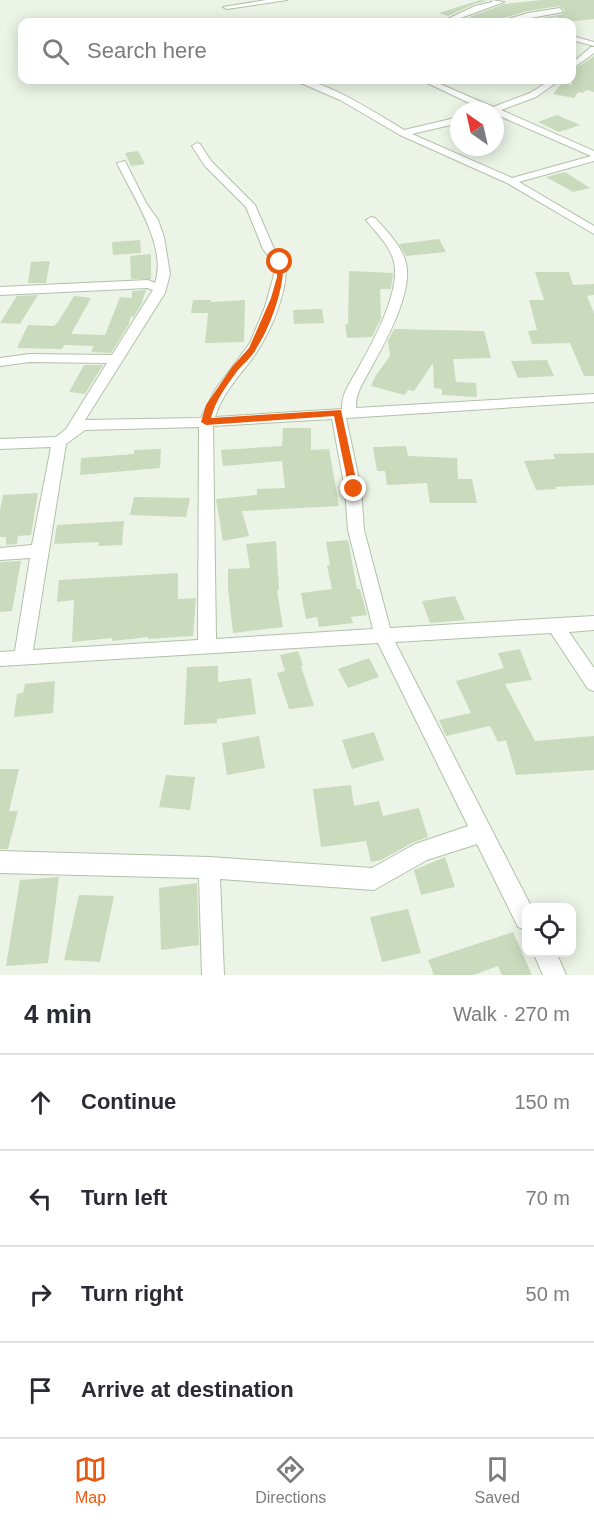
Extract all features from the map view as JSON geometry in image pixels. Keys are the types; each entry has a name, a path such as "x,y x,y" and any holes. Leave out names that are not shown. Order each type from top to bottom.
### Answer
{"street":[{"path":"228,7 283,0"},
{"path":"454,18 500,2 495,0"},
{"path":"520,18 560,10"},
{"path":"576,39 594,44"},
{"path":"576,64 594,49"},
{"path":"308,84 343,98 403,133 511,181 594,231"},
{"path":"434,84 475,102"},
{"path":"504,106 533,95 549,84"},
{"path":"504,115 594,156"},
{"path":"403,133 450,122"},
{"path":"197,146 201,157 250,206 270,251 280,262 280,277 274,298 253,349 235,369 210,407 206,422 207,646"},
{"path":"511,181 594,156"},
{"path":"23,657 39,551 65,437 159,293 164,274 159,237 153,220 141,203 123,163"},
{"path":"371,220 389,240 401,264 398,291 383,336 347,400 344,412 354,489 356,530 383,636 522,910"},
{"path":"0,291 148,284 159,288"},
{"path":"0,362 30,358 118,358"},
{"path":"0,444 65,437 82,425 206,422 594,398"},
{"path":"0,554 39,551"},
{"path":"0,659 594,623"},
{"path":"556,626 594,683"},
{"path":"0,862 210,867 374,879 422,850 483,832"},
{"path":"210,867 213,975"},
{"path":"546,957 555,975"}],"building":[{"path":"480,0 488,1 474,4 448,16 439,13"},
{"path":"542,0 594,0 594,19 576,21 576,18 541,18 563,14 565,11 560,6 527,11 504,18 467,18 504,4"},
{"path":"594,56 594,92 586,90 583,93 578,92 574,98 553,94 561,84 576,84 576,68"},
{"path":"557,115 580,125 559,132 538,122"},
{"path":"138,151 145,164 131,166 125,153"},
{"path":"565,172 590,188 573,192 546,177"},
{"path":"439,239 446,252 406,256 399,244"},
{"path":"140,240 141,253 113,255 112,242"},
{"path":"151,254 151,279 131,279 130,256"},
{"path":"50,261 46,283 28,283 31,262"},
{"path":"349,271 393,273 391,289 380,289 381,318 372,337 347,338 345,324 348,324"},
{"path":"535,272 569,272 573,285 594,284 594,295 587,296 594,313 594,376 584,376 570,343 532,344 528,331 537,330 529,300 544,300"},
{"path":"146,290 141,305 133,318 131,315 129,324 111,353 91,352 94,346 64,345 62,349 17,348 28,325 54,326 74,296 91,298 71,334 105,335 120,297 132,298 132,291"},
{"path":"38,295 20,324 0,323 17,296"},
{"path":"193,300 211,300 211,302 245,300 244,342 205,343 208,313 191,313"},
{"path":"322,309 324,323 294,324 293,310"},
{"path":"394,329 484,331 491,358 453,359 456,382 476,383 477,397 442,395 442,389 434,388 433,363 414,391 408,390 405,395 371,386 390,356 388,341"},
{"path":"547,360 554,376 518,378 511,361"},
{"path":"84,365 103,365 85,394 69,392"},
{"path":"283,428 311,428 311,450 329,449 339,506 242,511 249,536 223,541 216,499 257,495 257,489 285,488 282,461 223,466 221,450 282,446"},
{"path":"406,446 408,456 457,458 458,479 472,479 477,503 430,503 427,483 387,485 385,471 377,471 373,447"},
{"path":"161,449 160,468 80,475 81,458 134,454 134,450"},
{"path":"594,453 594,485 536,490 524,461 555,459 553,454"},
{"path":"38,493 31,535 18,536 17,544 6,545 6,537 0,537 0,510 3,495"},
{"path":"134,497 190,498 186,517 130,515"},
{"path":"124,521 122,545 98,546 99,542 54,544 57,525"},
{"path":"348,540 357,589 360,589 367,615 351,617 353,623 319,627 317,617 306,619 301,593 332,589 327,566 330,565 326,542"},
{"path":"276,541 279,590 277,590 283,627 233,633 228,569 250,568 246,544"},
{"path":"21,561 12,611 0,612 0,562"},
{"path":"178,573 178,599 196,598 193,636 112,641 112,638 72,642 74,600 57,602 59,580"},
{"path":"455,596 465,620 430,623 422,601"},
{"path":"520,649 532,680 505,684 535,741 594,736 594,770 516,775 506,740 498,742 490,726 446,736 439,720 471,713 456,681 504,668 498,653"},
{"path":"298,651 314,706 289,709 277,673 285,671 280,655"},
{"path":"369,658 379,677 348,688 338,669"},
{"path":"218,666 218,682 251,678 256,714 217,719 217,723 184,725 187,667"},
{"path":"55,681 53,713 14,717 17,694 23,693 25,684"},
{"path":"374,732 384,760 352,769 342,740"},
{"path":"259,736 265,768 227,775 222,743"},
{"path":"0,769 19,769 9,811 18,811 8,849 0,849"},
{"path":"166,775 195,777 190,810 159,807"},
{"path":"351,785 354,806 379,801 383,816 419,808 428,837 381,860 371,862 366,841 321,847 313,789"},
{"path":"445,857 455,887 421,895 414,870"},
{"path":"59,877 48,963 6,966 20,880"},
{"path":"197,883 199,945 161,950 159,888"},
{"path":"79,895 114,896 100,962 64,960"},
{"path":"408,909 421,953 382,962 370,917"},
{"path":"513,932 522,957 532,975 502,975 498,966 473,975 434,975 428,960"}],"route":[{"path":"280,262 280,277 274,298 253,349 235,369 210,407 206,422 338,412 354,489"}]}
